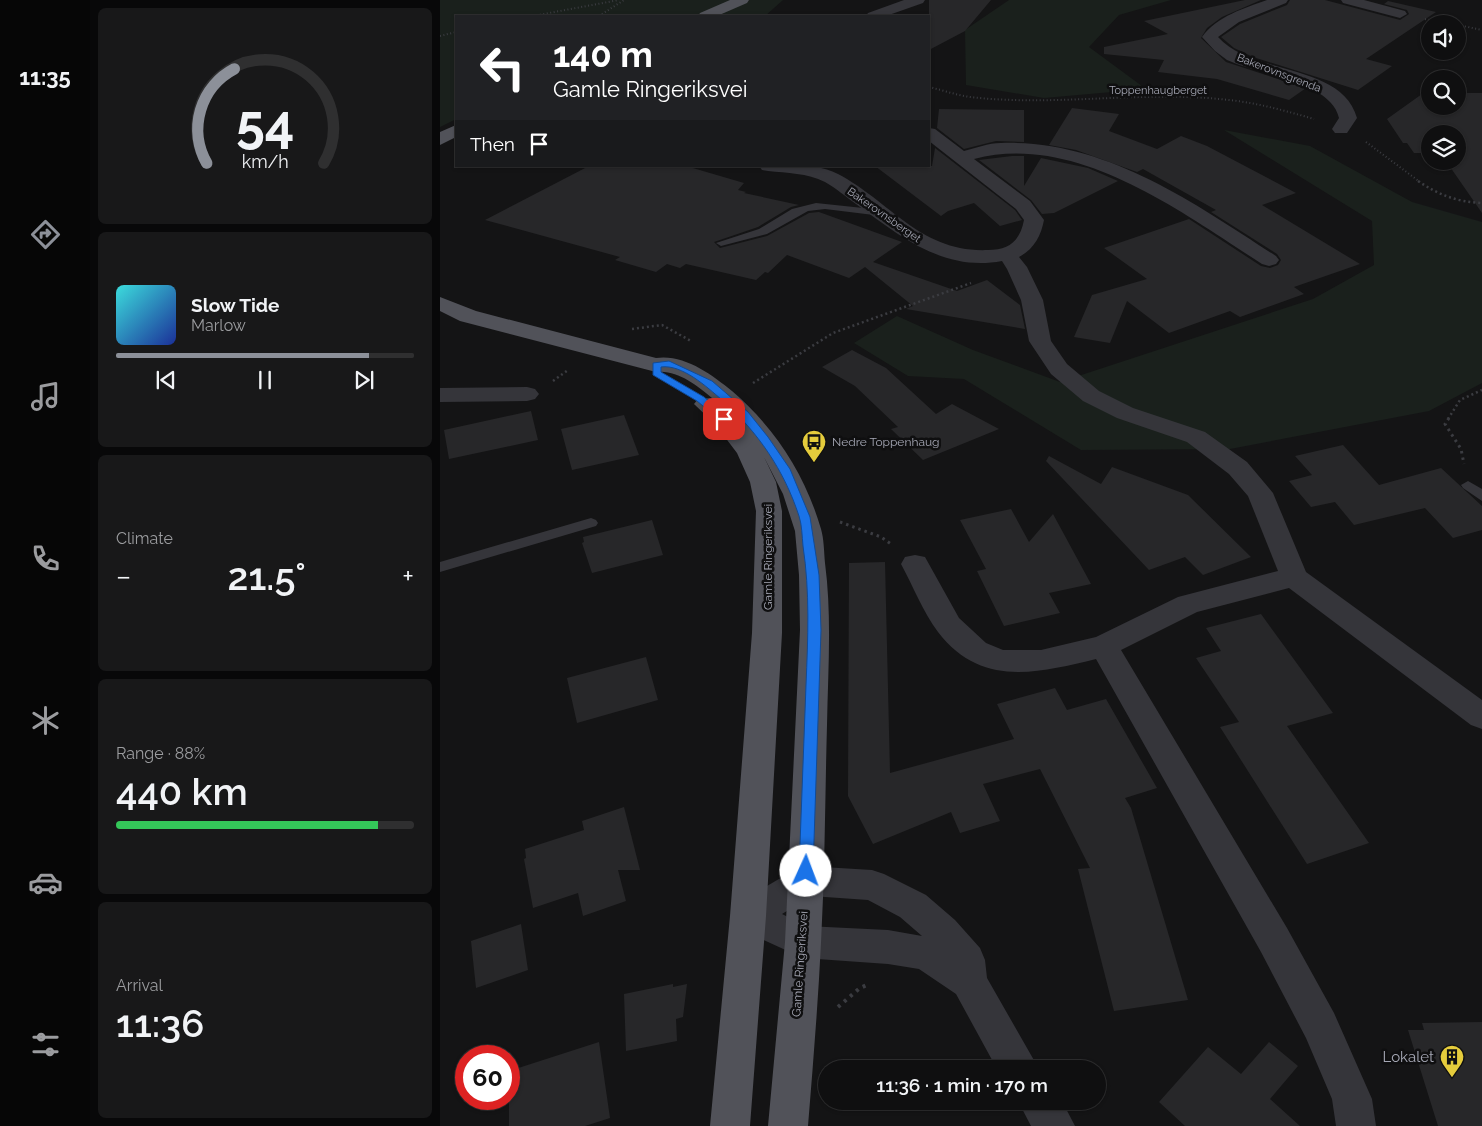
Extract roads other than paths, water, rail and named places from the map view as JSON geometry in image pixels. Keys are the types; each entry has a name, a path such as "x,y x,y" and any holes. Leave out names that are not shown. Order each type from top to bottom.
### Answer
{"main road":[{"path":"708,15 742,0"},
{"path":"440,140 455,131"},
{"name":"Gamle Ringeriksvei","path":"440,303 468,316 656,365 669,364 693,374 708,383 744,414 765,439 784,469 804,517 812,566 815,630 803,942 788,1126"},
{"name":"Gamle Ringeriksvei","path":"656,365 656,373 695,395 724,419 749,452 767,496 769,556 767,633 748,916 730,1126"}],"street":[{"path":"876,15 918,0"},
{"name":"Bakerovnsgrenda","path":"1281,0 1252,10 1218,28 1210,37 1217,47 1234,57 1320,87 1345,106 1348,118 1341,129"},
{"path":"1348,0 1400,14"},
{"name":"Bakerovnsberget","path":"776,167 815,172 832,179 882,213 914,239 938,250 954,256 1012,261 1026,245 1032,234 1034,220 1024,205 930,134"},
{"path":"961,157 999,148 1019,148 1045,150 1092,162 1154,187 1270,260"},
{"path":"1012,261 1032,300 1040,341 1059,369 1091,396 1125,413 1196,437 1238,468 1260,493 1294,577 1482,717"},
{"path":"440,395 527,394"},
{"path":"915,564 948,625 976,651 1000,661 1041,661 1104,646 1188,604 1294,577"},
{"path":"1104,646 1274,940 1315,1017 1352,1099 1356,1126"},
{"path":"748,916 806,881 872,885 913,906 942,931 967,960 969,982 1014,1060"},
{"path":"748,916 803,942 888,947 927,954 969,982"},
{"path":"1044,1110 1055,1126"}],"lane":[{"path":"721,243 766,230 795,211 806,208 833,206 868,213 882,213"},
{"path":"1468,485 1482,496"},
{"path":"440,567 590,523"}],"place":[{"name":"Nedre Toppenhaug","path":"814,463"},
{"name":"Lokalet","path":"1452,1078"}]}
